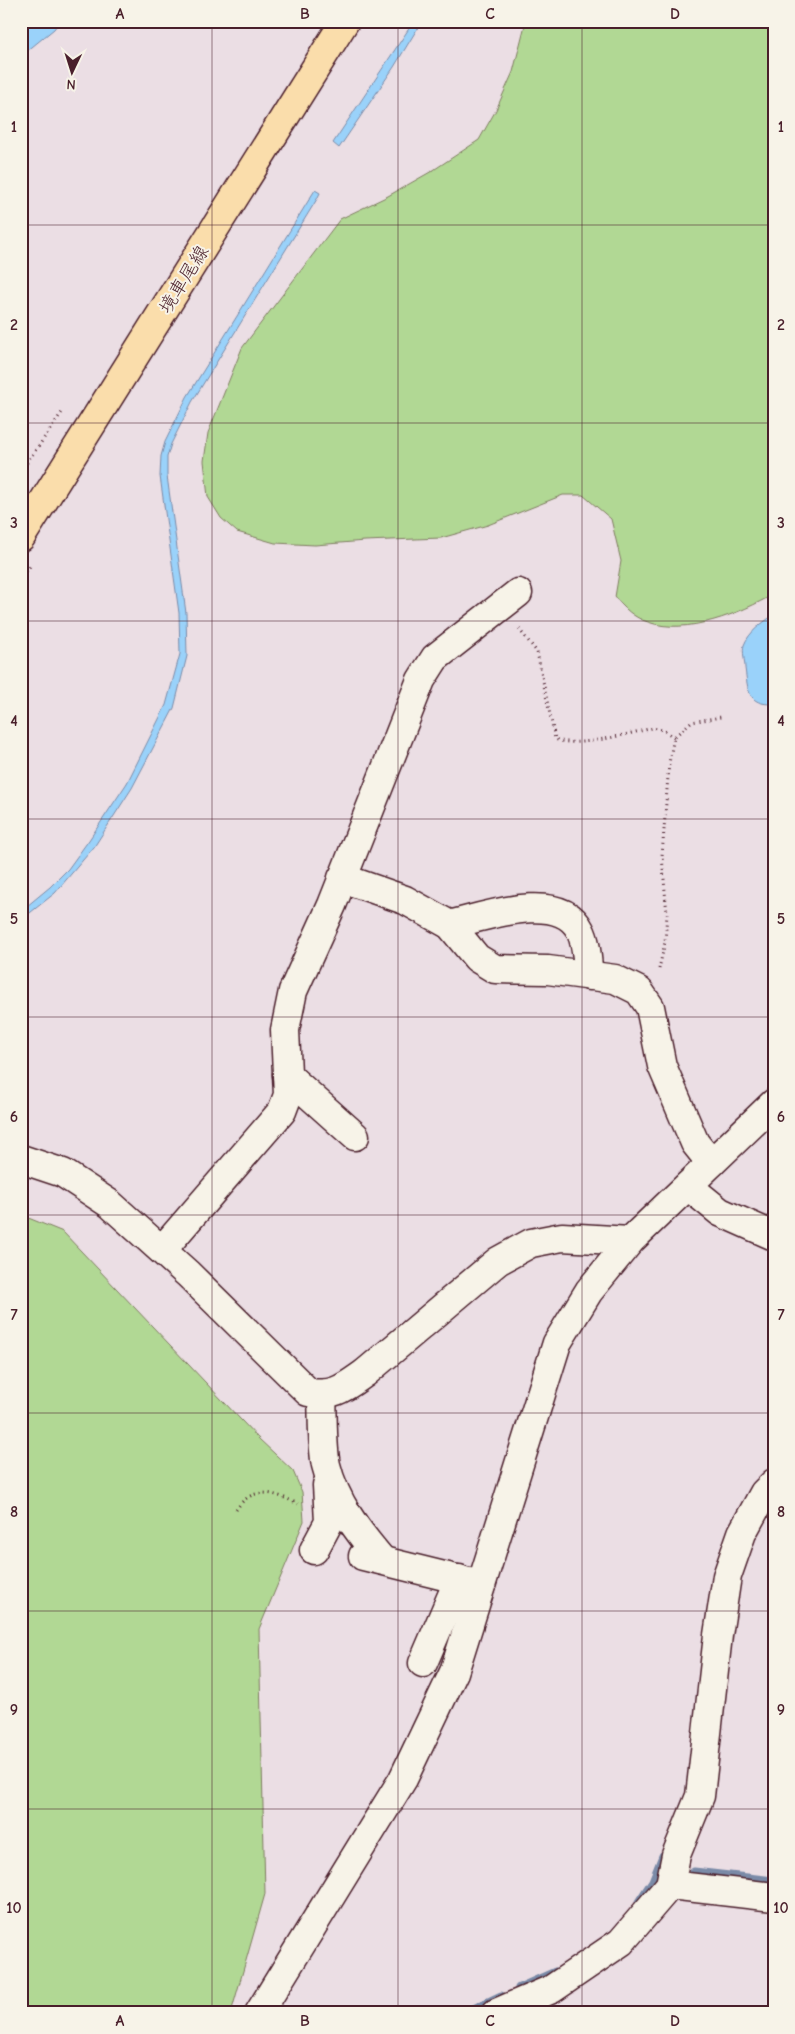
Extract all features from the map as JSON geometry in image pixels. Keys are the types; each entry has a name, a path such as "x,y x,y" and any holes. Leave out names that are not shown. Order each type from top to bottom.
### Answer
{"main road":[{"name":"境車尾線","path":"21,537 345,21"}],"street":[{"path":"162,1250 282,1111 288,1094 285,1030 293,991 342,878 421,680 434,658 518,593"},
{"path":"342,878 405,900 450,925 478,958 495,969 548,970 616,979 639,991 650,1007 662,1066 695,1143 711,1163"},
{"path":"450,925 518,910 546,908 560,912 573,920 580,930 584,942 588,976"},
{"path":"287,1075 355,1136"},
{"path":"259,2013 403,1779 454,1672 470,1582 557,1343 589,1292 630,1241 774,1103"},
{"path":"21,1160 63,1173 110,1204 162,1250 308,1392 322,1396 341,1389 365,1373 498,1261 531,1243 562,1237 630,1241"},
{"path":"688,1186 720,1212 774,1236"},
{"path":"314,1550 334,1516 326,1464 322,1396"},
{"path":"496,2013 552,1989 621,1942 670,1885 676,1855 700,1796 718,1635 727,1576 742,1534 764,1493 774,1483"},
{"path":"334,1516 358,1532 371,1557 470,1582"},
{"path":"423,1663 470,1582"},
{"path":"670,1885 774,1897"}],"path":[{"path":"496,610 522,632 537,652 556,739 563,743 577,743 653,728 663,730 674,737"},
{"path":"650,1007 654,1001 665,942 667,914 662,856 668,763 674,737 691,722 721,717"},
{"path":"236,1510 242,1501 251,1495 267,1492 284,1497 319,1515 334,1516"}],"green space":[{"path":"526,21 774,21 774,594 730,615 696,624 663,626 638,618 630,612 615,597 621,561 611,519 583,495 563,495 488,525 441,538 315,545 275,543 237,532 221,518 208,497 204,461 208,433 242,348 340,219 388,196 432,171 479,140 496,110 513,72"},
{"path":"21,1215 63,1232 259,1439 293,1471 302,1492 304,1521 259,1629 265,1894 231,2013 21,2013"}],"water":[{"path":"21,21 60,21 54,29 21,56"},
{"path":"414,21 422,21 394,67 339,148 333,143"},
{"path":"315,190 320,193 317,199 192,402 171,444 167,457 167,476 186,613 187,656 174,708 132,788 94,847 55,893 21,920 21,911 68,869 89,840 127,783 166,705 180,654 179,613 160,476 161,456 165,442 187,397"},
{"path":"774,615 774,704 765,704 750,695 743,647 753,632"}],"waterway":[{"path":"639,1902 653,1881 663,1856"},
{"path":"694,1872 774,1881"},
{"path":"519,1988 555,1972"},
{"path":"465,2013 501,1996"}]}
